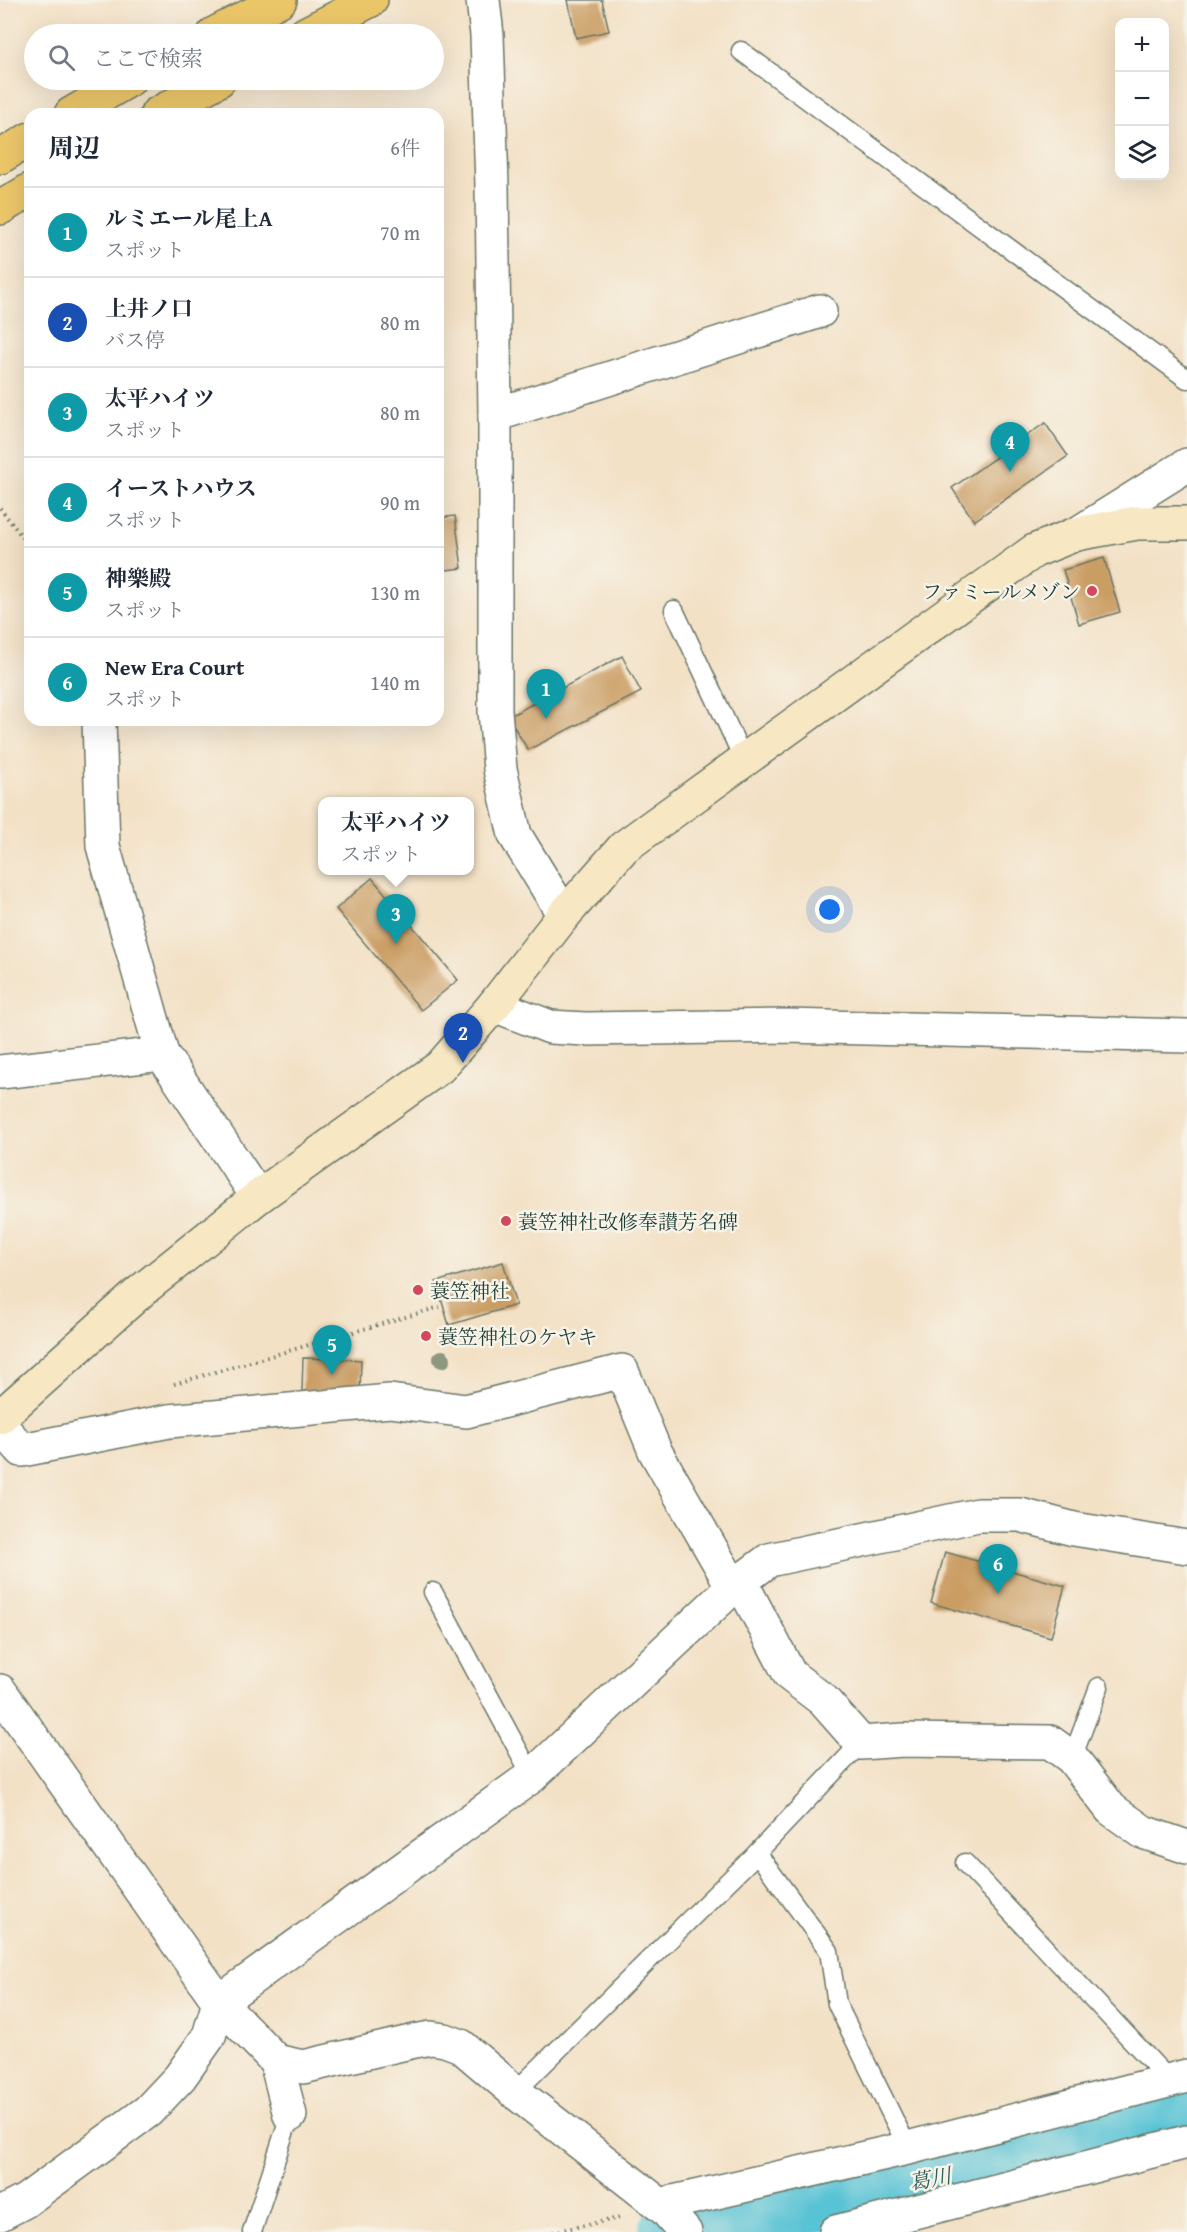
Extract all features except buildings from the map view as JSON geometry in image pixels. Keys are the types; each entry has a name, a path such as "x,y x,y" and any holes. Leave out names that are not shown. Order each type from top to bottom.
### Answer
{"main road":[{"path":"233,24 280,0"},
{"path":"324,24 371,0"},
{"path":"80,108 112,90"},
{"path":"168,108 201,90"},
{"path":"0,157 24,143"},
{"path":"0,208 24,194"}],"street":[{"path":"483,0 487,35 492,186 495,711 500,769 515,835 564,915"},
{"path":"495,415 820,311"},
{"path":"0,1417 141,1291 258,1197 440,1067 494,1005 564,915 624,847 1034,551 1076,534 1187,465"},
{"path":"1076,534 1137,523 1187,523"},
{"path":"99,726 103,846 162,1054 258,1197"},
{"path":"494,1005 550,1027 585,1029 787,1026 1187,1036"},
{"path":"0,1072 162,1054"},
{"path":"0,1426 22,1450 180,1419 390,1401 466,1411 622,1371 655,1451 790,1675 823,1700 861,1743 903,1740 1050,1742 1072,1758 1111,1809 1143,1832 1187,1847"},
{"path":"0,2214 25,2202 148,2110 180,2077 209,2036 219,2002 532,1776 737,1585 769,1560 978,1515 1020,1515 1074,1529 1187,1547"},
{"path":"0,1691 219,2002 276,2061 290,2115"},
{"path":"276,2061 303,2067 415,2041 431,2038 445,2040 460,2046 669,2214 908,2148 1179,2078"},
{"path":"836,2232 1187,2142"}],"lane":[{"path":"741,51 1187,379"},
{"path":"674,610 744,760"},
{"path":"433,1592 532,1776"},
{"path":"1072,1758 1099,1687"},
{"path":"515,2092 757,1853 861,1743"},
{"path":"757,1853 828,1951 837,2004 908,2148"},
{"path":"965,1863 1179,2078"},
{"path":"252,2232 290,2115"}],"path":[{"path":"0,508 24,538"},
{"path":"165,1387 440,1307"},
{"path":"553,2232 669,2214"}],"waterway":[{"name":"葛川","path":"670,2232 1002,2165 1187,2110"}],"place":[{"name":"イーストハウス","path":"1010,472"},
{"name":"ファミールメゾン","path":"1092,591"},
{"name":"ルミエール尾上A","path":"546,719"},
{"name":"太平ハイツ","path":"396,944"},
{"name":"上井ノ口","path":"463,1063"},
{"name":"蓑笠神社改修奉讃芳名碑","path":"506,1221"},
{"name":"蓑笠神社","path":"418,1290"},
{"name":"蓑笠神社のケヤキ","path":"426,1336"},
{"name":"神樂殿","path":"332,1375"},
{"name":"New Era Court","path":"998,1594"}]}
